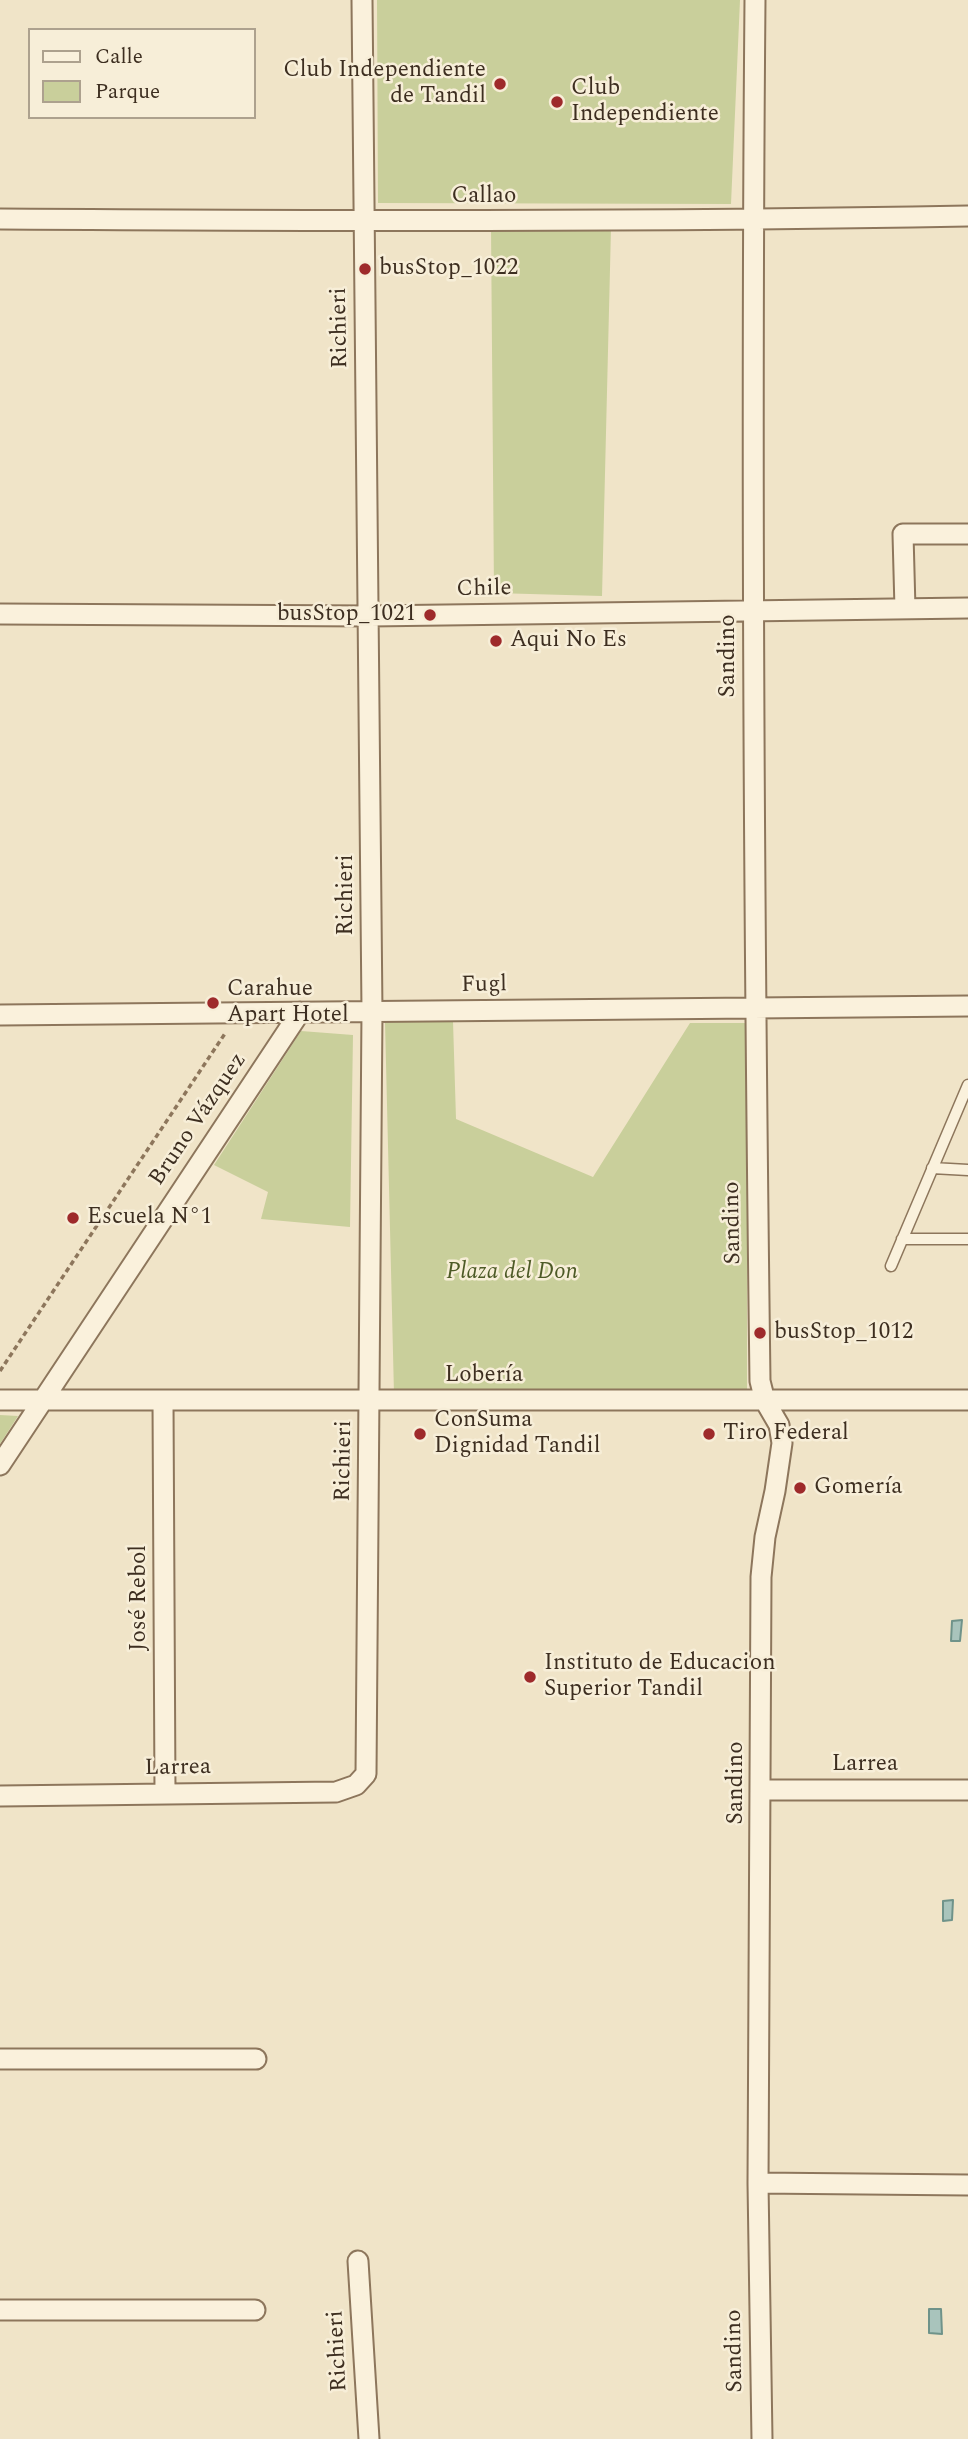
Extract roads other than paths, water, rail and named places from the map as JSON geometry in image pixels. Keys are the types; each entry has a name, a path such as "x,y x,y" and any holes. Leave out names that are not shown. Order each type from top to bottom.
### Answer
{"street":[{"name":"Richieri","path":"356,1785 366,1774 373,1011 362,0"},
{"name":"Sandino","path":"755,0 753,609 755,1007 761,1381 765,1401 779,1425 782,1443 765,1537 761,1577 758,2183 762,2439"},
{"name":"Callao","path":"0,219 364,222 968,216"},
{"path":"905,609 903,534 968,534"},
{"name":"Chile","path":"0,614 370,616 968,608"},
{"name":"Fugl","path":"0,1015 968,1006"},
{"name":"Bruno Vázquez","path":"0,1465 300,1012"},
{"name":"Lobería","path":"0,1400 968,1400"},
{"name":"José Rebol","path":"163,1401 166,1793"},
{"name":"Larrea","path":"0,1796 336,1792 356,1785"},
{"name":"Larrea","path":"762,1790 968,1790"},
{"path":"0,2059 256,2059"},
{"path":"758,2183 968,2185"},
{"name":"Richieri","path":"358,2261 369,2439"},
{"path":"0,2311 255,2310"}],"lane":[{"path":"891,1266 968,1085"},
{"path":"932,1168 968,1170"},
{"path":"902,1239 968,1239"}],"water":[{"path":"962,1620 960,1641 951,1641 952,1621"},
{"path":"953,1900 952,1920 943,1921 943,1901"},
{"path":"929,2309 941,2309 942,2334 929,2333"}],"place":[{"name":"Club Independiente de Tandil","path":"500,84"},
{"name":"Club Independiente","path":"557,102"},
{"name":"busStop_1022","path":"365,269"},
{"name":"busStop_1021","path":"430,615"},
{"name":"Aqui No Es","path":"496,641"},
{"name":"Carahue Apart Hotel","path":"213,1003"},
{"name":"Escuela N°1","path":"73,1218"},
{"name":"busStop_1012","path":"760,1333"},
{"name":"ConSuma Dignidad Tandil","path":"420,1434"},
{"name":"Tiro Federal","path":"709,1434"},
{"name":"Gomería","path":"800,1488"},
{"name":"Instituto de Educacion Superior Tandil","path":"530,1677"}],"park label":[{"name":"Plaza del Don","path":"512,1273"}]}
